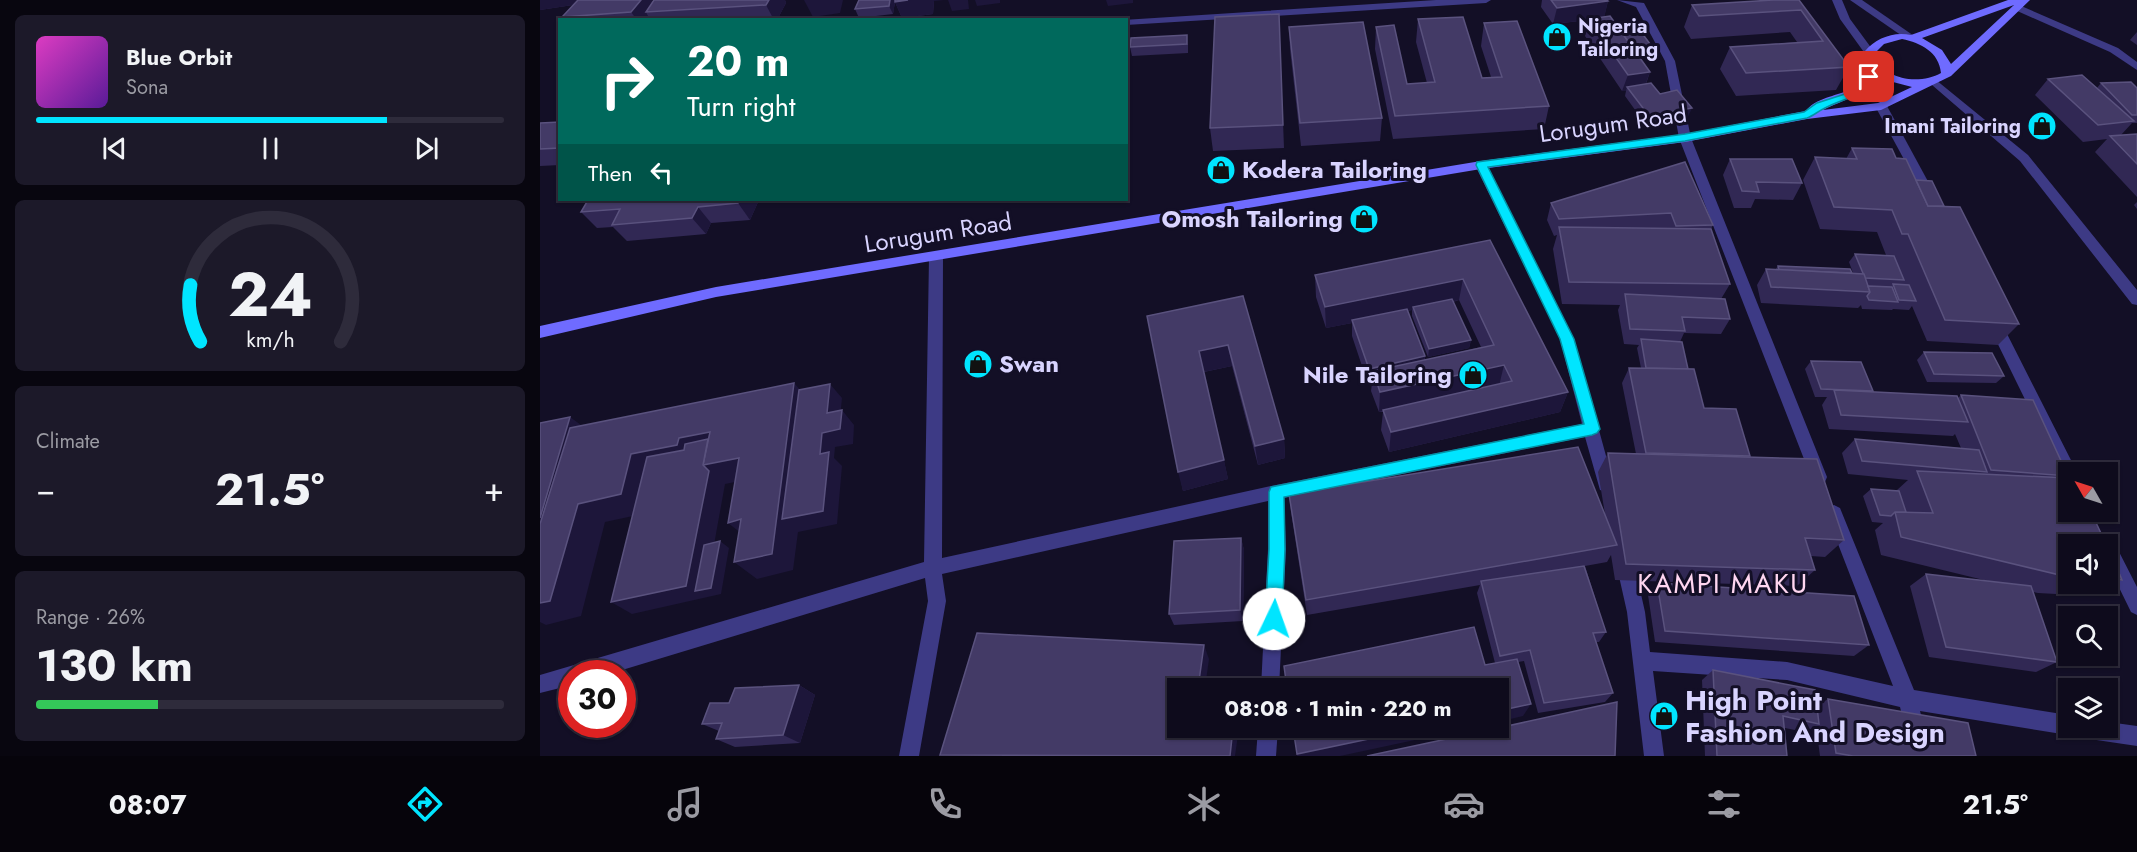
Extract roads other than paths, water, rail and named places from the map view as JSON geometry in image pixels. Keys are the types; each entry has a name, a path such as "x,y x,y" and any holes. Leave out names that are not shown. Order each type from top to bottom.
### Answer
{"main road":[{"path":"1912,38 2021,3"},
{"path":"1807,115 1881,106 1931,83 1947,74 2021,3"},
{"path":"1807,115 1821,105 1852,95 1862,88 1869,77 1872,46 1882,39 1902,36 1912,38 1941,53 1947,66 1947,74"},
{"path":"1871,57 1879,71 1896,80 1931,83"},
{"name":"Lorugum Road","path":"540,332 716,292 1481,165 1685,138 1807,115"}],"street":[{"path":"1128,22 1458,4 1486,0"},
{"path":"1622,0 1639,3 1670,61 1685,138 1908,699 1922,756"},
{"path":"1837,0 1845,19 1871,57"},
{"path":"1855,0 1912,38"},
{"path":"2021,3 2114,50 2137,67"},
{"path":"1931,83 2024,158 2137,300"},
{"path":"1881,106 1940,215"},
{"path":"1481,165 1567,339 1609,499"},
{"path":"909,756 937,601 933,568 936,256"},
{"path":"1987,308 2064,462"},
{"path":"621,660 933,568 1276,492 1592,429"},
{"path":"1271,678 1277,549 1276,492"},
{"path":"1620,544 1636,612 1654,756"},
{"path":"2118,569 2137,606"},
{"path":"1642,661 1787,671 1908,699 2058,723"},
{"path":"540,684 558,679"},
{"path":"2118,733 2137,736"},
{"path":"1266,756 1267,738"}],"place":[{"name":"Nigeria Tailoring","path":"1557,37"},
{"name":"Imani Tailoring","path":"2042,126"},
{"name":"Kodera Tailoring","path":"1221,170"},
{"name":"Omosh Tailoring","path":"1364,219"},
{"name":"Swan","path":"978,364"},
{"name":"Nile Tailoring","path":"1473,375"},
{"name":"High Point Fashion And Design","path":"1664,716"}],"district":[{"name":"KAMPI MAKU","path":"1723,584"}]}
